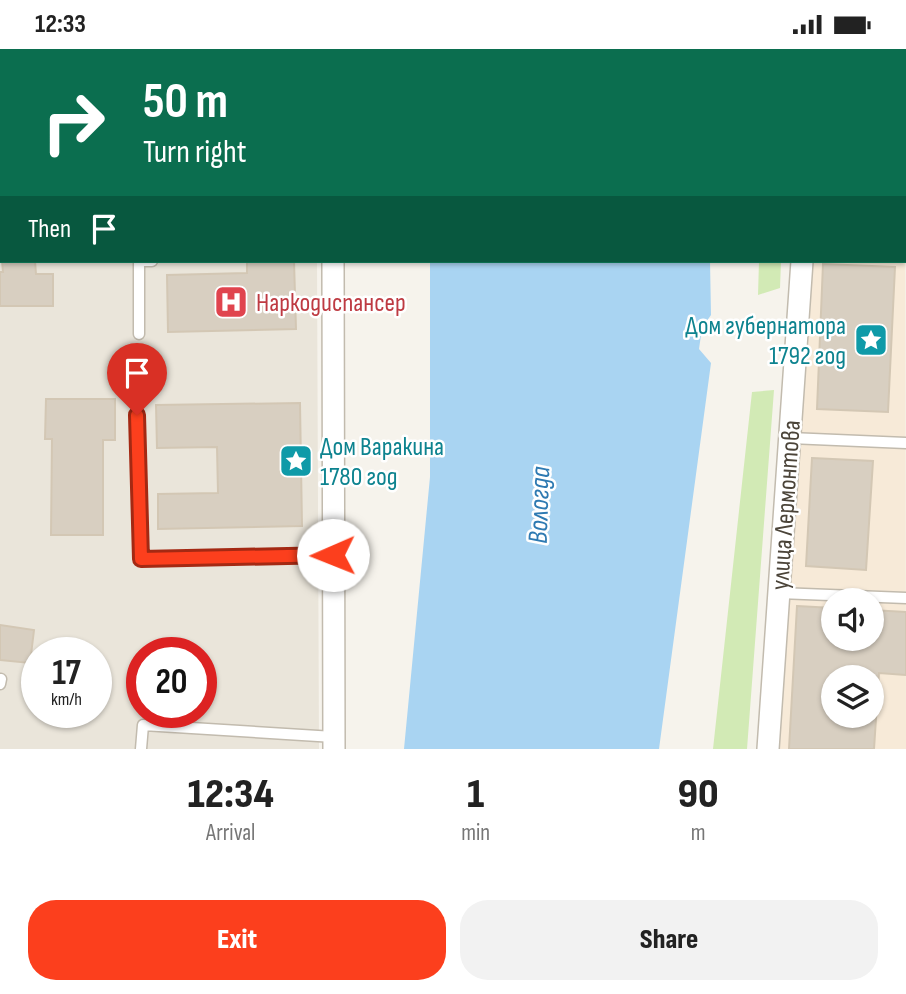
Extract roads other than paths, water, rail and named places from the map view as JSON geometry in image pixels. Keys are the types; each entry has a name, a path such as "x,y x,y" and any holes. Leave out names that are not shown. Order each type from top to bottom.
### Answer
{"street":[{"path":"333,263 334,743"},
{"name":"улица Лермонтова","path":"768,749 802,263"}],"lane":[{"path":"139,263 139,334"},
{"path":"137,415 141,559 333,555"},
{"path":"790,438 906,443"},
{"path":"779,593 906,598"},
{"path":"141,749 144,725 334,743"}],"water":[{"name":"Вологда","path":"430,263 710,263 711,315 702,328 699,349 711,363 659,749 404,749 430,477"}],"place":[{"name":"Наркодиспансер","path":"231,302"},
{"name":"Дом губернатора 1792 год","path":"871,340"},
{"name":"Дом Варакина 1780 год","path":"296,461"}]}
